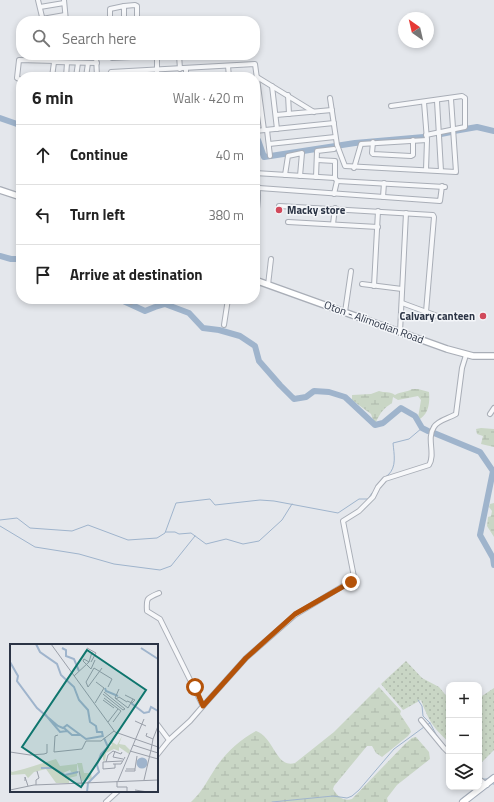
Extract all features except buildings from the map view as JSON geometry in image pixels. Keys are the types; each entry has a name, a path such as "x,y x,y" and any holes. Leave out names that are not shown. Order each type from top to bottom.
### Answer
{"main road":[{"path":"0,190 16,195"},
{"name":"Oton - Alimodian Road","path":"260,282 466,355 484,357 494,356"},
{"path":"463,802 487,785 494,778"}],"street":[{"path":"38,0 41,16"},
{"path":"40,8 64,2 65,15 60,16"},
{"path":"110,16 110,8 135,5 137,6 137,16"},
{"path":"124,6 124,16"},
{"path":"18,72 19,60 97,64"},
{"path":"97,60 98,72"},
{"path":"157,60 157,70"},
{"path":"179,60 180,69"},
{"path":"53,72 55,61"},
{"path":"66,72 67,63"},
{"path":"77,72 78,63"},
{"path":"87,72 88,63"},
{"path":"111,72 255,64 256,72"},
{"path":"228,66 229,72"},
{"path":"260,79 314,112"},
{"path":"272,86 278,129"},
{"path":"260,95 270,156"},
{"path":"288,95 289,114"},
{"path":"391,106 437,101 462,96 464,98 465,127 426,135"},
{"path":"330,98 336,147 344,166 354,168 456,172 451,99"},
{"path":"437,101 440,132 441,171"},
{"path":"424,102 427,140 426,170"},
{"path":"276,115 332,110"},
{"path":"260,131 334,124"},
{"path":"269,144 335,137"},
{"path":"373,142 372,153 374,154 412,156 414,155 413,140"},
{"path":"354,168 360,145 373,142 427,140"},
{"path":"316,177 317,151 336,147"},
{"path":"285,175 288,156 302,153 300,176"},
{"path":"317,160 335,161 336,179 334,194"},
{"path":"260,173 443,186 440,201 334,194 260,186"},
{"path":"383,197 384,183"},
{"path":"279,206 334,208 433,215 426,312"},
{"path":"333,224 334,208"},
{"path":"374,286 378,211"},
{"path":"400,332 406,213"},
{"path":"288,222 378,227"},
{"path":"268,285 271,259"},
{"path":"345,312 351,271"},
{"path":"362,284 402,289"},
{"path":"402,303 440,317"},
{"path":"224,324 227,304"},
{"path":"158,754 169,740 190,720 246,658 295,614 353,580 354,577 343,521 359,511 373,497 378,487 385,479 430,465 432,455 430,437 434,427 438,423 456,414 462,368 466,355"},
{"path":"490,414 494,408"},
{"path":"159,593 148,597 146,602 147,612 160,619 203,706"},
{"path":"421,720 446,750"},
{"path":"158,725 169,740"},
{"path":"482,781 487,785"},
{"path":"106,802 117,792"}],"green space":[{"path":"412,389 429,392 428,407 423,417 420,419 418,418 421,400 418,396 398,400 393,397 392,403 382,411 376,422 374,422 371,414 352,400 352,395 371,394 379,391 395,395"},
{"path":"476,429 494,429 494,447 481,444 483,436 477,434"},
{"path":"494,503 494,537 487,526 488,517 491,516 492,511 489,507 490,504"},
{"path":"406,661 422,678 439,687 446,695 446,739 432,723 421,700 403,710 381,684"},
{"path":"379,687 401,711 400,714 411,732 382,757 376,753 372,746 367,746 333,789 341,798 346,800 352,799 405,744 412,738 416,737 429,752 430,759 397,785 387,798 388,802 191,802 201,791 217,765 237,744 249,735 256,731 262,734 283,761 289,764 295,763 334,732"},
{"path":"494,688 494,750 482,762 482,718 482,696"}],"waterway":[{"path":"0,118 16,124"},
{"path":"454,131 477,127 494,131"},
{"path":"441,134 451,132"},
{"path":"260,146 264,157 355,143 424,137"},
{"path":"0,256 16,259"},
{"path":"130,304 145,311 165,304"},
{"path":"165,304 189,313 203,328 219,330 240,336 255,346 259,361 294,399 306,397 314,391 329,392 345,397 375,425 383,423 401,408 415,416 422,428 428,431"},
{"path":"378,484 391,472 393,468 393,443 409,439 422,428"},
{"path":"434,433 480,452 493,471 480,535 493,558 494,565"},
{"path":"0,520 17,518 30,528 72,531 88,525 128,540 157,538 165,533 176,503 210,499 215,505 260,500 274,501 338,513 359,499 368,499 372,493"},
{"path":"166,532 175,532 179,534 191,533 206,544 226,539 243,544 259,541 282,520 292,504"},
{"path":"0,526 35,547 79,554 114,564 160,570 171,566 195,536"},
{"path":"418,700 422,706 423,716 430,723 437,736"},
{"path":"272,802 333,796 347,798 352,796 359,790 394,749 424,727"},
{"path":"482,778 487,779"}],"place":[{"name":"Macky store","path":"279,210"},
{"name":"Calvary canteen","path":"483,316"}],"route":[{"path":"195,687 203,706 246,658 295,614 351,582"}]}
